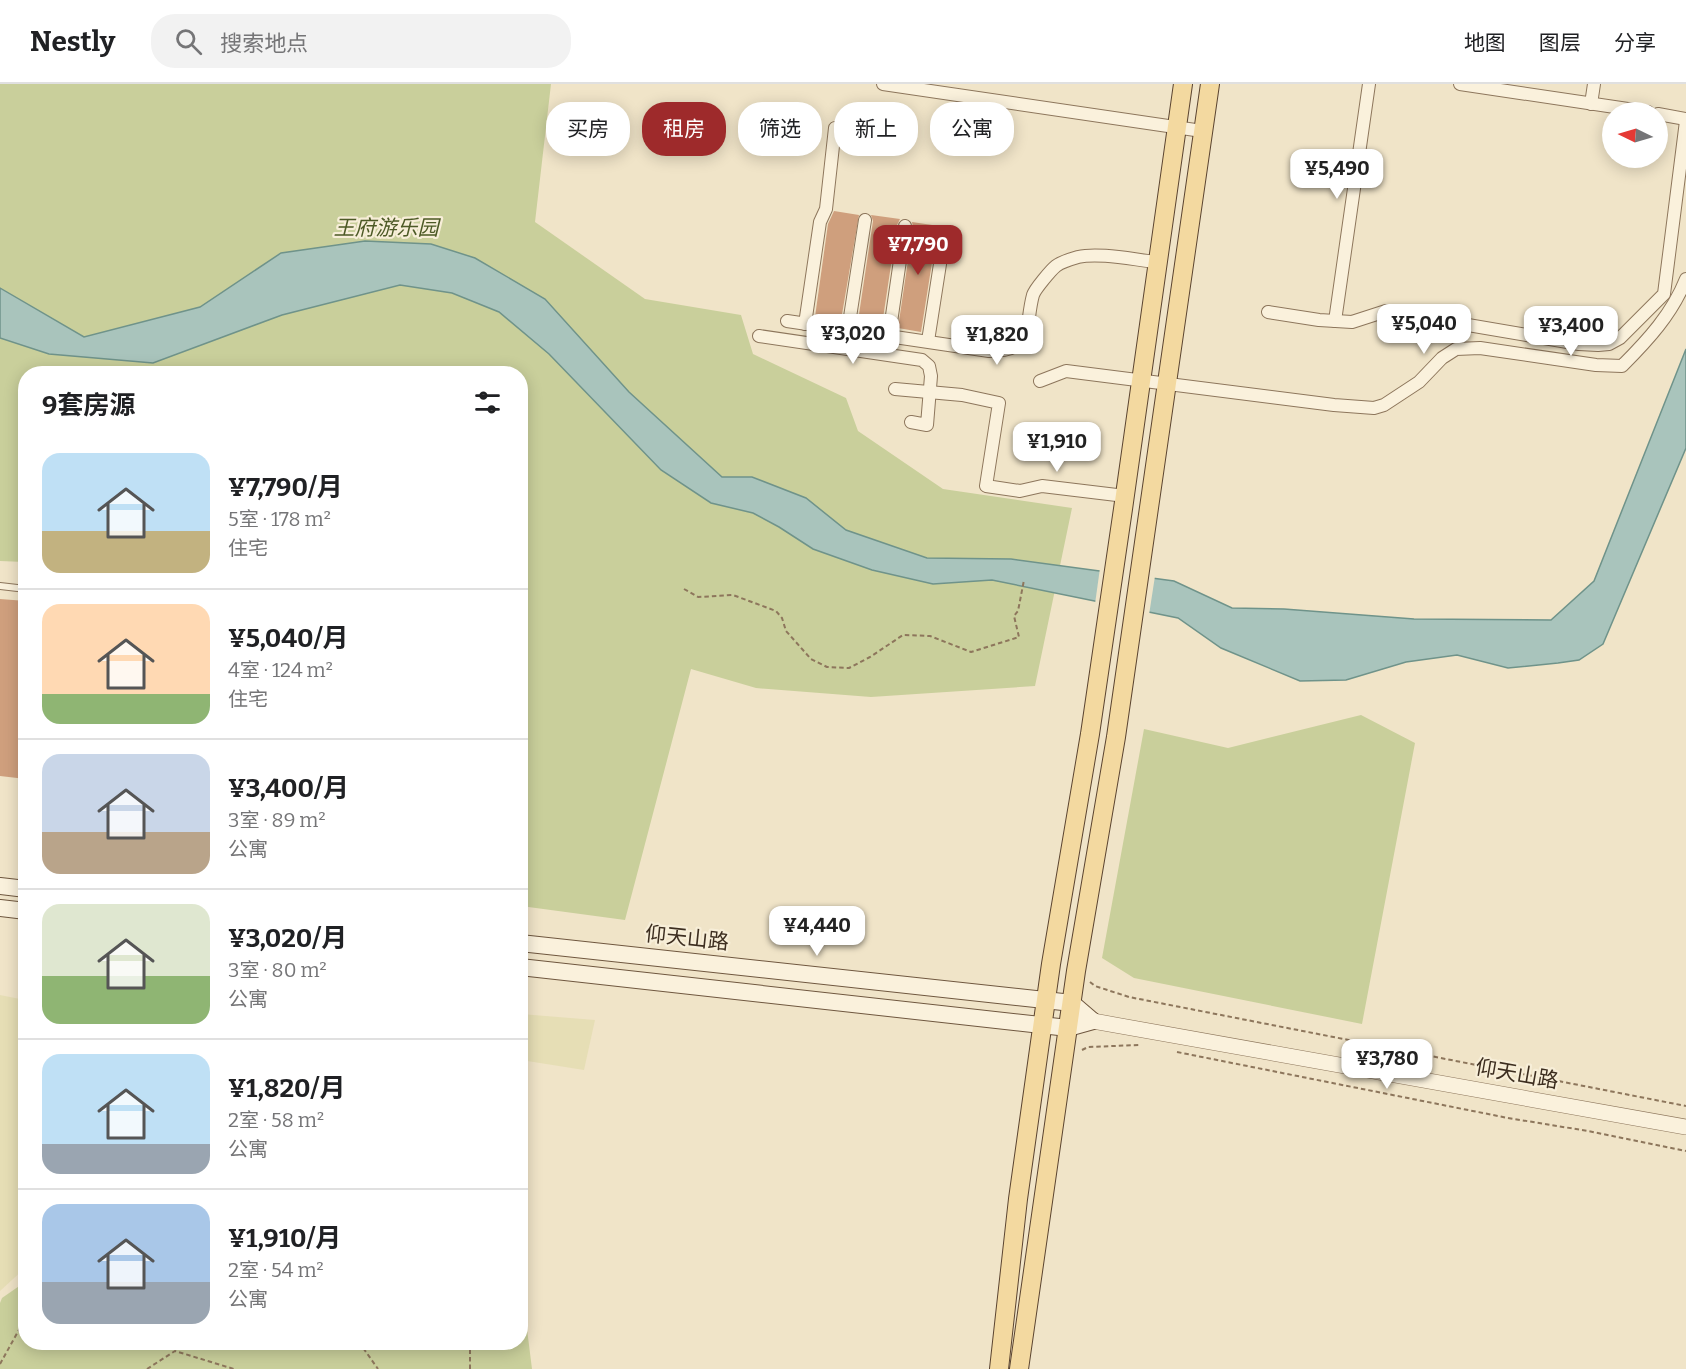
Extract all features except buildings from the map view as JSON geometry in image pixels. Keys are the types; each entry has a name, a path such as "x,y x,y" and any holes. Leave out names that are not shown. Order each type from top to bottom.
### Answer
{"main road":[{"path":"999,1369 1018,1199 1046,999 1090,734 1183,84"},
{"path":"1019,1369 1076,971 1116,737 1210,84"},
{"path":"0,886 18,888"},
{"path":"0,908 18,910"},
{"name":"仰天山路","path":"528,944 1072,1003"},
{"name":"仰天山路","path":"528,968 1068,1028 1093,1021"},
{"path":"1072,1003 1093,1021"}],"street":[{"path":"883,84 1202,131"},
{"path":"1335,321 1369,84"},
{"path":"1460,84 1602,106"},
{"path":"1591,104 1594,84"},
{"path":"1268,312 1319,320 1352,322 1386,311 1579,344 1609,344 1620,338 1664,294 1686,120 1668,116"},
{"path":"805,324 820,222 826,209 834,137"},
{"path":"848,330 865,220"},
{"path":"889,336 905,226"},
{"path":"928,341 945,232"},
{"path":"787,321 989,351 1003,351 1023,341 1028,328 1033,292 1057,265 1078,257 1092,255 1157,262"},
{"path":"1040,381 1066,371 1374,408 1384,405 1419,382 1442,358 1456,349 1480,348 1596,365 1622,366 1667,315 1686,279"},
{"path":"759,336 922,360 929,366 932,376 927,425 911,422"},
{"path":"895,389 962,395 999,403 986,486 1020,491 1042,486 1124,502"},
{"name":"仰天山路","path":"1093,1021 1686,1127"}],"lane":[{"path":"0,586 18,588"}],"path":[{"path":"684,589 698,597 733,595 776,611 782,618 786,630 811,659 827,667 849,668 903,635 930,636 971,652 1019,637 1014,616 1018,611 1024,580"},
{"path":"1076,971 1095,986 1129,997 1686,1106"},
{"path":"1063,1059 1088,1047 1141,1045"},
{"path":"1175,1052 1686,1151"},
{"path":"0,1364 18,1332"},
{"path":"364,1350 378,1369"},
{"path":"470,1350 470,1369"},
{"path":"147,1369 175,1351 234,1369"}],"shaded area":[{"path":"0,995 18,999 18,1274 0,1291"},
{"path":"528,1015 595,1020 584,1070 528,1061"}],"green space":[{"name":"王府游乐园","path":"0,84 551,84 549,102 546,102 546,127 535,222 645,299 741,315 753,354 846,398 858,431 943,489 1072,508 1035,686 871,697 756,688 691,669 625,920 528,907 528,366 18,366 18,562 0,561"},
{"path":"1361,715 1415,743 1362,1024 1134,978 1102,958 1144,729 1228,748"},
{"path":"18,1287 18,1350 528,1350 528,1337 532,1369 0,1369 0,1303 2,1298"}],"water":[{"path":"365,241 431,244 475,258 545,299 629,392 722,477 752,477 806,498 846,530 927,558 1011,559 1174,581 1232,608 1284,609 1414,619 1551,620 1594,581 1686,349 1686,448 1603,644 1579,660 1508,668 1457,655 1406,662 1346,680 1300,681 1221,648 1178,618 992,580 933,584 872,570 813,549 753,513 711,503 661,470 549,354 499,312 452,293 400,285 282,315 153,363 49,354 0,338 0,288 84,337 200,307 281,253"}],"pier":[{"path":"1100,568 1155,576 1149,615 1095,604"}]}
